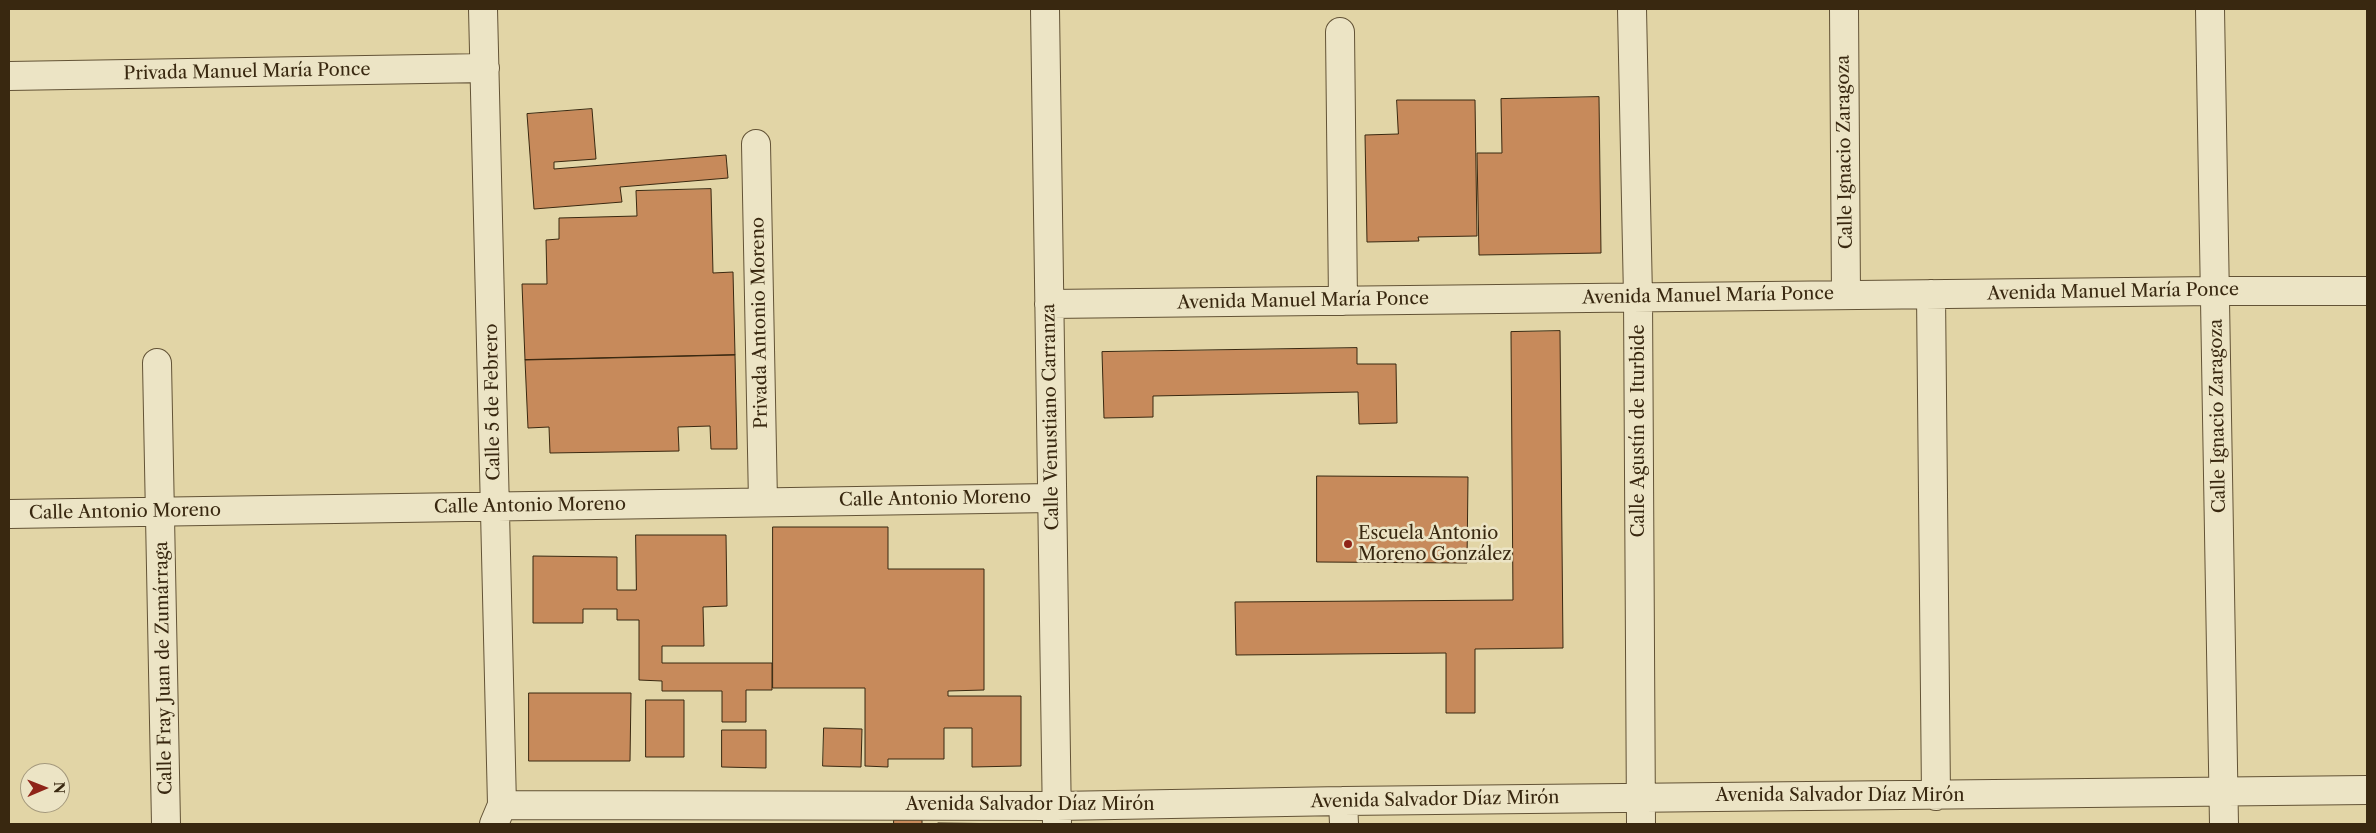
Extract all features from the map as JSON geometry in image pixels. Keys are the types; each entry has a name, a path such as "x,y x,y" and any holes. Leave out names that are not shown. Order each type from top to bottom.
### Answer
{"street":[{"name":"Calle 5 de Febrero","path":"483,9 496,506 498,815"},
{"name":"Calle Venustiano Carranza","path":"1045,9 1057,815"},
{"name":"Calle Agustín de Iturbide","path":"1632,9 1638,297 1641,811"},
{"name":"Calle Ignacio Zaragoza","path":"1844,9 1846,294"},
{"name":"Calle Ignacio Zaragoza","path":"2210,9 2224,824"},
{"path":"1340,32 1343,301"},
{"name":"Privada Manuel María Ponce","path":"9,76 485,68"},
{"name":"Privada Antonio Moreno","path":"756,144 763,502"},
{"name":"Avenida Manuel María Ponce","path":"1049,304 1846,294 2367,291"},
{"path":"1931,294 1936,796"},
{"name":"Calle Fray Juan de Zumárraga","path":"157,362 166,824"},
{"name":"Calle Antonio Moreno","path":"9,514 1052,498"},
{"name":"Avenida Salvador Díaz Mirón","path":"498,815 1057,815 1641,811 1936,796 2367,790"}],"building":[{"path":"1599,97 1601,253 1479,255 1477,153 1502,153 1501,99"},
{"path":"1397,100 1475,100 1477,236 1418,237 1419,241 1367,242 1365,135 1398,134"},
{"path":"592,109 596,159 554,162 554,169 726,155 728,178 620,187 622,202 534,209 527,114"},
{"path":"711,189 713,273 733,272 735,355 525,360 522,284 547,284 546,240 559,239 559,218 637,216 636,191"},
{"path":"1560,331 1563,648 1475,649 1475,713 1446,713 1446,653 1236,655 1235,602 1513,600 1511,332"},
{"path":"1357,348 1357,364 1396,364 1397,423 1359,424 1358,392 1153,396 1153,417 1104,418 1102,352"},
{"path":"735,355 737,449 711,449 710,426 678,427 679,451 550,453 549,427 528,428 525,360"},
{"path":"1317,476 1468,477 1467,563 1317,562"},
{"path":"773,527 888,527 888,569 984,569 984,690 948,691 948,696 1021,696 1021,766 972,767 972,728 944,728 944,759 888,759 888,767 865,766 865,688 773,688"},
{"path":"636,535 726,535 727,606 703,607 704,646 662,646 662,663 772,663 772,690 746,690 746,722 722,722 722,691 662,691 662,681 639,680 639,620 617,620 617,609 583,609 583,623 533,623 533,556 617,557 617,590 636,590"},
{"path":"529,693 631,693 630,761 529,761"},
{"path":"646,700 684,700 684,757 646,757"},
{"path":"824,728 862,729 861,767 823,766"},
{"path":"722,730 766,730 766,768 722,767"},
{"path":"894,820 922,820 922,824 894,824"},
{"path":"938,823 1020,824 938,824"}],"place":[{"name":"Escuela Antonio Moreno González","path":"1348,544"}]}
